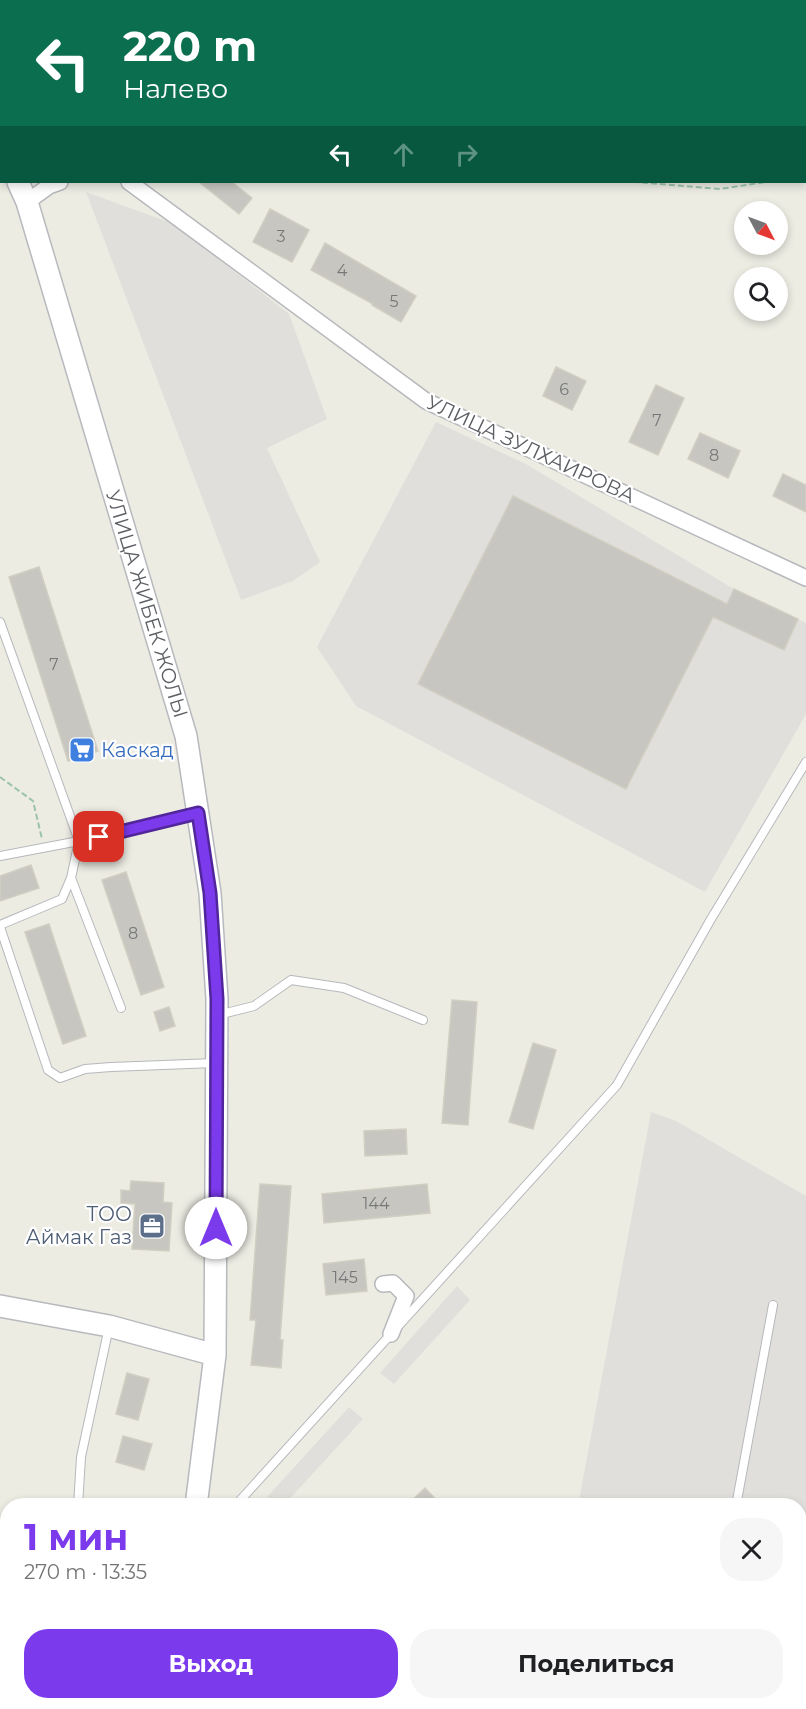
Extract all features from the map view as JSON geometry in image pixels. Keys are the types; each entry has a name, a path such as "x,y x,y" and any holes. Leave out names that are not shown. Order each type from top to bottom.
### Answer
{"street":[{"name":"УЛИЦА ЖИБЕК ЖОЛЫ","path":"18,183 27,202 186,736 210,893 216,1015 215,1355 197,1498"},
{"path":"27,202 58,183"},
{"name":"УЛИЦА ЗУЛХАИРОВА","path":"130,183 426,401 806,578"},
{"path":"383,1284 393,1283 406,1296 391,1334"},
{"path":"0,1306 110,1326 215,1355"}],"lane":[{"path":"0,622 79,841 71,879 62,899 0,926 48,1070 60,1078 85,1069 216,1063"},
{"path":"242,1498 617,1085 711,919 806,762"},
{"path":"0,856 79,841 198,813"},
{"path":"71,879 121,1008"},
{"path":"216,1015 254,1006 291,980 344,988 423,1020"},
{"path":"737,1498 773,1305"},
{"path":"78,1498 81,1457 110,1326"}],"path":[{"path":"648,183 720,189 759,183"},
{"path":"0,777 33,801 44,847"}],"shaded area":[{"path":"86,192 174,224 289,314 327,419 267,448 320,562 293,581 241,600"},
{"path":"436,422 526,464 734,589 806,623 806,714 705,892 356,706 317,647"},
{"path":"651,1112 676,1121 806,1196 806,1498 579,1498"},
{"path":"457,1286 470,1300 394,1384 380,1373"},
{"path":"349,1407 363,1419 290,1498 267,1497"}],"building":[{"path":"200,183 233,183 252,198 239,214"},
{"path":"270,209 309,230 292,262 253,242"},
{"path":"325,243 416,296 401,322 311,270"},
{"path":"556,367 586,381 572,410 543,396"},
{"path":"656,385 684,398 658,455 629,442"},
{"path":"700,433 740,451 728,478 688,459"},
{"path":"783,474 806,485 806,512 773,496"},
{"path":"513,496 727,604 734,589 798,619 784,650 713,617 626,789 418,684"},
{"path":"39,567 98,751 68,761 9,577"},
{"path":"31,865 39,888 0,901 0,876"},
{"path":"126,872 164,987 141,995 102,880"},
{"path":"49,924 86,1036 63,1044 25,932"},
{"path":"452,1000 477,1002 468,1125 442,1123"},
{"path":"169,1007 175,1026 160,1031 154,1012"},
{"path":"533,1043 556,1050 533,1129 509,1122"},
{"path":"406,1129 407,1154 365,1156 364,1131"},
{"name":"ТОО Аймак Газ","path":"131,1181 164,1183 163,1202 172,1203 169,1251 132,1249 135,1204 121,1203 121,1190 130,1191"},
{"path":"260,1184 291,1186 280,1340 283,1340 281,1368 251,1365 256,1320 250,1320"},
{"path":"427,1184 430,1213 324,1223 322,1194"},
{"path":"364,1259 367,1291 326,1295 323,1264"},
{"path":"127,1373 149,1379 138,1420 116,1414"},
{"path":"123,1436 152,1444 144,1470 116,1462"},
{"path":"425,1488 434,1498 414,1498"}],"place":[{"name":"Каскад","path":"82,750"},
{"name":"ТОО Аймак Газ","path":"152,1226"}],"route":[{"path":"99,837 198,813 210,893 217,999 216,1228"}]}
